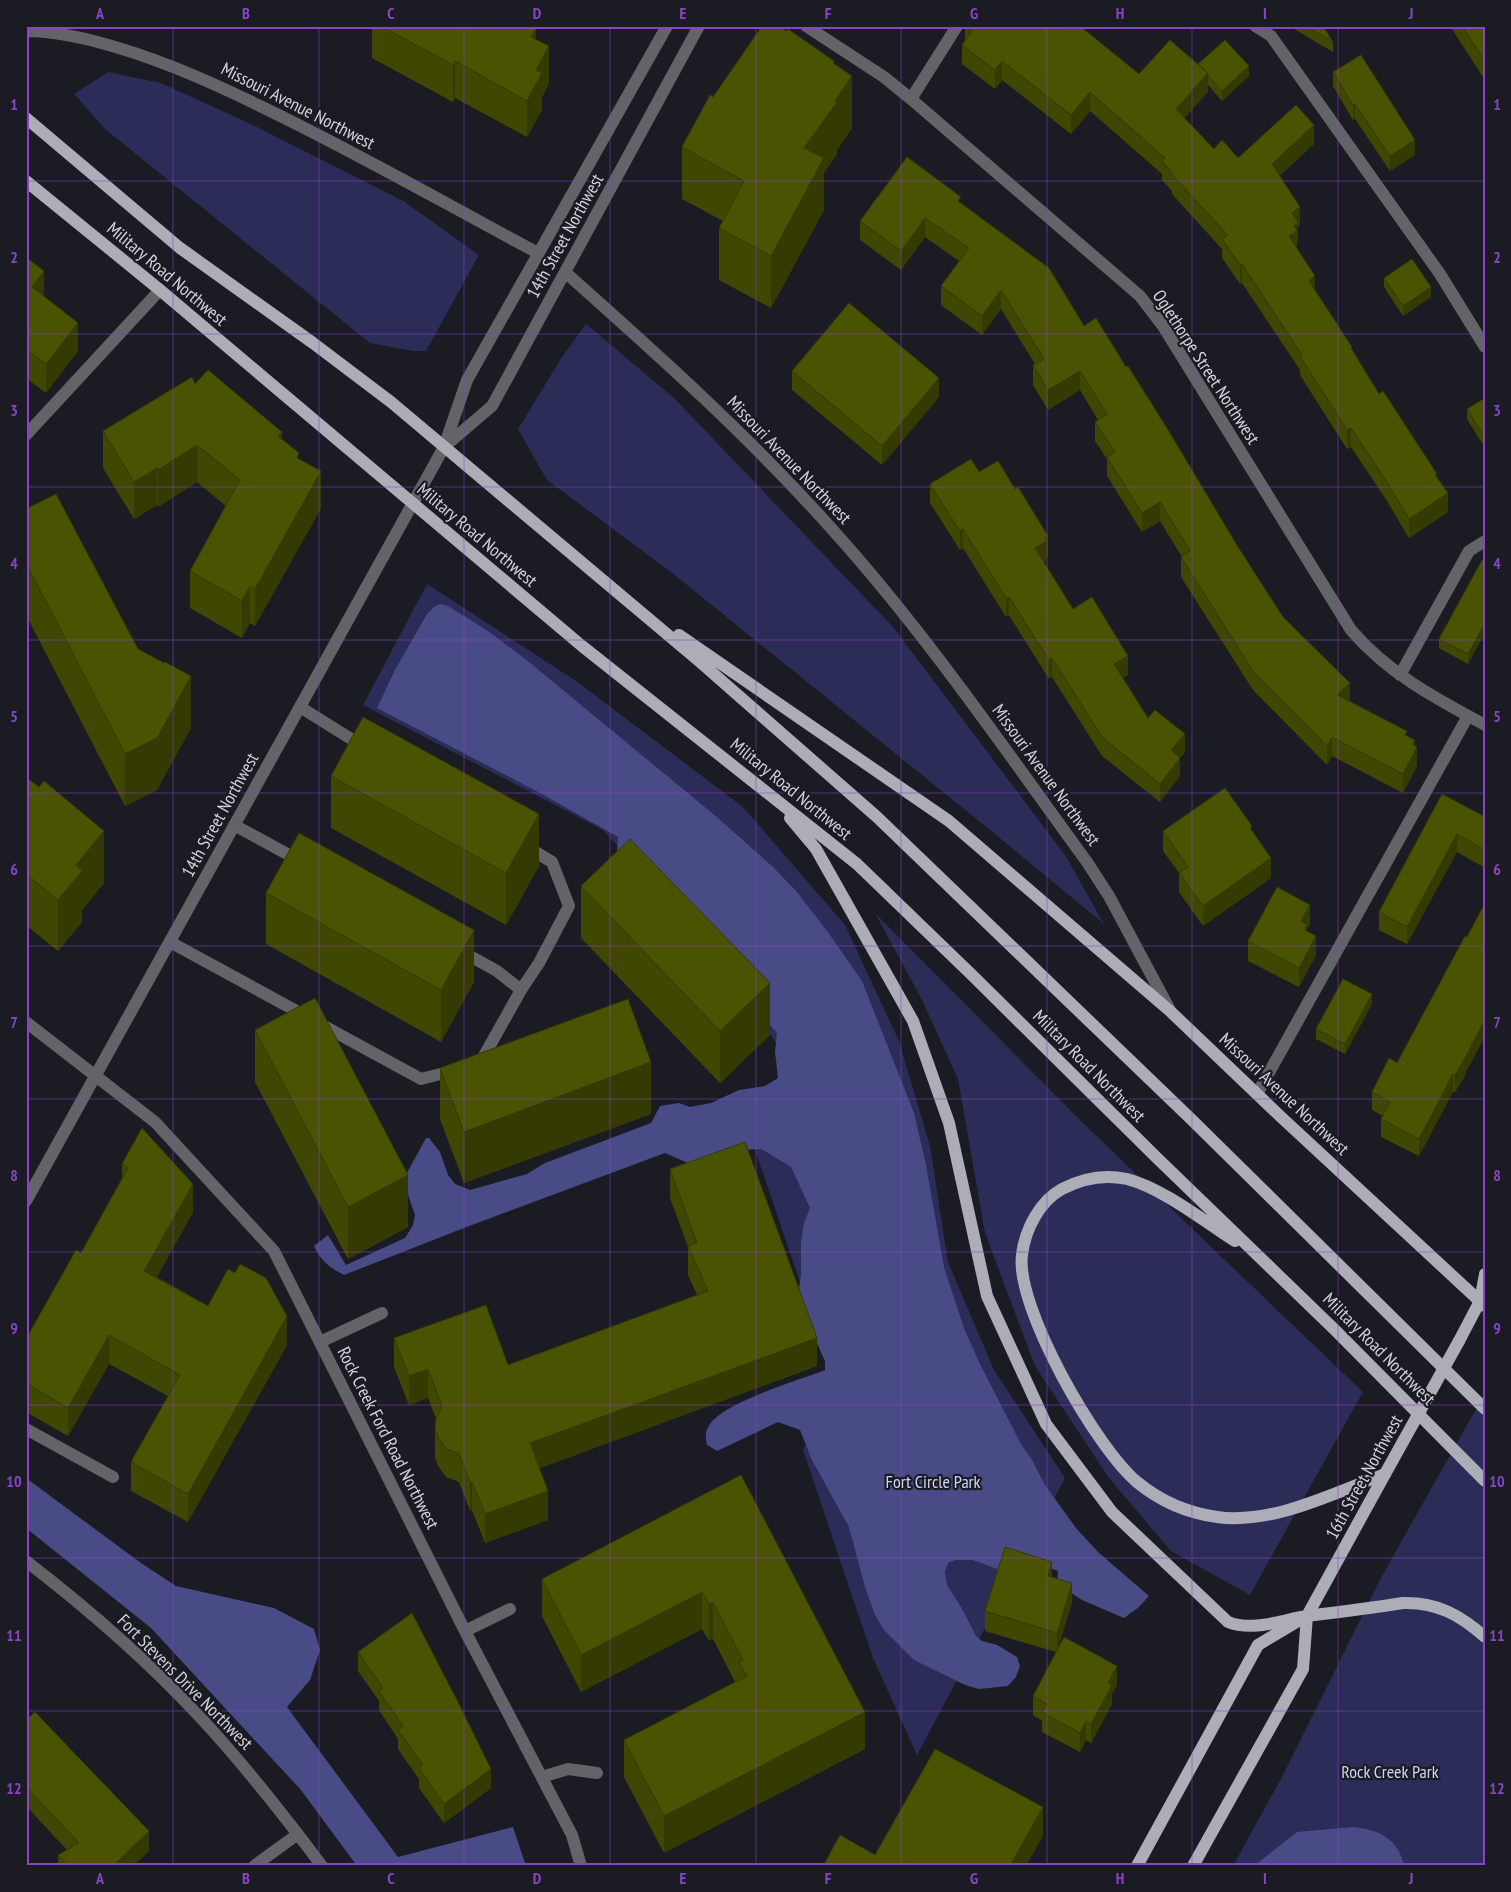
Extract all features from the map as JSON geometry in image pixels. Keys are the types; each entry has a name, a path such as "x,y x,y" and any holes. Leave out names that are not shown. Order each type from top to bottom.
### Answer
{"main road":[{"name":"Military Road Northwest","path":"26,118 180,248 391,402 617,592 878,817 1191,1119 1485,1409"},
{"name":"Military Road Northwest","path":"26,181 160,290 582,646 857,864 1157,1158 1262,1258 1485,1480"},
{"path":"617,592 949,820 1170,1011"},
{"path":"771,796 816,849 913,1021 949,1123 987,1296 1046,1424 1112,1512 1228,1622 1236,1625 1250,1627 1307,1616 1403,1603 1416,1603 1428,1604 1451,1612 1467,1621 1485,1637"},
{"name":"Missouri Avenue Northwest","path":"1170,1011 1257,1094 1483,1302"},
{"path":"1262,1258 1173,1201 1144,1185 1127,1179 1105,1177 1089,1177 1054,1194 1039,1210 1029,1230 1022,1255 1023,1280 1029,1301 1050,1350 1076,1401 1120,1465 1137,1482 1156,1495 1178,1506 1202,1514 1242,1519 1265,1516 1286,1510 1385,1474"},
{"name":"16th Street Northwest","path":"1193,1866 1303,1670 1307,1616 1459,1341 1483,1302 1485,1274"},
{"path":"1137,1866 1258,1645 1307,1616"}],"street":[{"name":"14th Street Northwest","path":"26,1201 444,447 467,380 667,26"},
{"name":"14th Street Northwest","path":"444,447 492,406 698,26"},
{"name":"Oglethorpe Street Northwest","path":"806,26 884,77 1140,296 1163,326 1343,618 1361,641 1400,676 1427,694 1485,725"},
{"path":"911,99 956,26"},
{"path":"1255,26 1271,36 1440,274 1485,347"},
{"name":"Missouri Avenue Northwest","path":"26,31 42,31 69,36 130,51 206,80 311,130 538,253"},
{"name":"Missouri Avenue Northwest","path":"565,272 706,400 772,464 847,545 925,638 1087,862 1109,896 1170,1011"},
{"path":"26,435 160,290"},
{"path":"1400,676 1469,551 1485,541"},
{"path":"300,707 371,751"},
{"path":"1257,1094 1468,716"},
{"path":"234,825 309,867"},
{"path":"170,942 421,1079 480,1063 521,990 540,963 569,906 552,862 511,836"},
{"path":"446,942 497,971 521,990"},
{"name":"Rock Creek Ford Road Northwest","path":"26,1022 155,1122 274,1251 465,1631 572,1835 581,1866"},
{"path":"320,1342 382,1314"},
{"path":"26,1429 113,1477"},
{"name":"Fort Stevens Drive Northwest","path":"26,1561 117,1637 199,1716 253,1777 322,1866"},
{"path":"465,1631 510,1609"},
{"path":"542,1777 568,1769 597,1773"},
{"path":"254,1866 298,1834"}],"green space":[{"path":"108,72 161,83 255,126 405,202 479,255 426,351 413,351 370,343 105,129 74,94"},
{"path":"586,324 674,398 893,627 1065,855 1104,924 671,572 547,480 518,429 562,357"},
{"name":"Fort Circle Park","path":"427,584 576,681 743,807 845,925 899,1041 930,1146 948,1262 994,1370 1065,1478 917,1755 873,1658 803,1450 834,1382 750,1135 781,1078 777,1044 725,973 649,881 603,830 363,705"},
{"name":"Fort Circle Park","path":"440,604 448,606 488,631 529,662 718,818 773,867 797,892 862,981 914,1113 926,1165 944,1267 964,1328 980,1364 1021,1444 1045,1485 1076,1528 1098,1552 1149,1596 1139,1607 1124,1618 1057,1587 1058,1571 1035,1562 1000,1570 973,1560 955,1560 948,1563 945,1572 947,1585 976,1636 982,1641 997,1645 1017,1657 1020,1666 1016,1677 1008,1686 979,1689 965,1685 914,1660 884,1630 875,1615 865,1587 849,1527 812,1460 800,1430 778,1422 717,1451 707,1445 706,1434 710,1424 731,1407 763,1392 825,1370 825,1361 802,1310 799,1288 801,1242 804,1223 810,1208 791,1167 761,1149 743,1150 690,1164 665,1153 344,1275 330,1267 320,1256 314,1246 328,1235 346,1265 405,1238 413,1225 415,1215 403,1180 426,1138 429,1138 440,1152 448,1175 455,1184 470,1190 527,1174 545,1163 651,1123 660,1106 679,1103 690,1107 711,1103 739,1090 765,1086 778,1078 775,1051 777,1033 617,853 618,837 542,794 377,708 395,670 427,614"},
{"path":"875,913 1077,1117 1363,1392 1250,1595 1171,1551 1109,1478 1035,1366 985,1233 958,1079 922,1000"},
{"name":"Rock Creek Park","path":"1485,1393 1485,1866 1233,1866 1283,1775 1382,1576"},
{"path":"26,1478 141,1563 176,1586 274,1608 314,1629 320,1650 310,1680 287,1707 398,1857 513,1827 526,1866 357,1866 301,1790 151,1628 26,1528"},
{"path":"1353,1827 1371,1830 1386,1837 1397,1849 1404,1866 1254,1866 1297,1832"}],"building":[{"path":"381,26 532,26 536,29 531,37 549,46 536,70 542,73 527,101 455,61 453,65"},
{"path":"762,26 779,26 786,31 788,29 852,76 835,101 837,102 804,148 824,158 771,256 719,228 744,181 682,147 710,95 713,97"},
{"path":"965,26 1073,26 1076,28 1080,26 1139,74 1170,40 1208,73 1176,109 1214,149 1222,140 1238,158 1296,105 1314,125 1272,164 1300,207 1292,213 1298,223 1294,226 1297,231 1289,236 1315,276 1309,281 1352,347 1379,394 1383,391 1448,493 1409,519 1351,428 1347,430 1300,356 1302,355 1242,264 1240,265 1222,239 1228,235 1172,175 1162,161 1165,158 1090,92 1071,115 1002,61 995,70 962,45 972,31"},
{"path":"1306,26 1323,26 1333,42"},
{"path":"1462,26 1485,26 1485,61"},
{"path":"1225,40 1249,66 1222,91 1198,64"},
{"path":"1361,55 1415,140 1390,156 1355,104 1353,105 1333,72"},
{"path":"907,157 961,197 958,201 1049,268 1084,326 1096,318 1170,433 1238,547 1283,617 1350,683 1337,695 1407,731 1405,735 1415,740 1412,744 1417,747 1403,774 1332,737 1327,746 1253,671 1181,557 1190,551 1160,502 1142,513 1107,457 1115,452 1095,422 1107,414 1080,371 1048,390 1033,365 1044,359 1001,290 982,316 941,286 969,248 925,218 901,251 860,221"},
{"path":"26,257 44,271 32,287 78,323 46,364 26,349"},
{"path":"1412,259 1431,287 1403,306 1384,278"},
{"path":"849,303 939,378 882,446 792,371"},
{"path":"208,370 282,432 278,436 299,453 297,458 321,471 255,589 250,586 242,601 190,571 240,480 197,445 158,470 157,468 134,482 103,431 192,377 195,384"},
{"path":"1485,398 1485,438 1467,409"},
{"path":"971,459 979,472 998,461 1015,489 1018,487 1048,536 1045,538 1047,541 1035,548 1073,609 1092,597 1128,656 1114,664 1148,718 1155,710 1185,734 1171,750 1180,758 1160,784 1102,737 1052,658 1049,660 1009,597 1006,598 963,529 960,531 930,484"},
{"path":"56,494 138,649 191,676 157,738 125,754 26,563 26,509"},
{"path":"1482,560 1485,561 1485,623 1468,654 1439,639"},
{"path":"363,717 539,814 506,873 331,776"},
{"path":"26,777 39,787 44,781 104,831 76,865 82,871 58,900 26,874"},
{"path":"1225,788 1252,826 1250,828 1271,858 1203,906 1179,873 1188,867 1163,831"},
{"path":"1442,794 1485,817 1485,850 1457,834 1407,927 1379,912"},
{"path":"299,833 474,930 441,990 266,893"},
{"path":"630,839 770,983 720,1031 581,886"},
{"path":"1277,887 1310,905 1301,921 1307,925 1305,930 1316,936 1299,968 1248,941"},
{"path":"1485,903 1485,1019 1455,1075 1453,1074 1419,1139 1381,1119 1390,1102 1372,1092 1389,1058 1397,1063 1465,936 1467,937"},
{"path":"1343,979 1372,994 1345,1044 1316,1029"},
{"path":"315,998 408,1175 348,1207 255,1030"},
{"path":"628,999 651,1062 464,1132 440,1068"},
{"path":"142,1128 193,1184 144,1271 208,1306 228,1269 235,1273 240,1264 266,1278 287,1316 188,1494 131,1462 180,1375 109,1335 68,1408 26,1383 26,1339 76,1250 81,1253 128,1168 122,1164"},
{"path":"745,1142 817,1338 530,1443 548,1491 485,1514 459,1454 446,1448 438,1437 435,1429 436,1419 442,1406 428,1369 409,1376 394,1338 486,1305 508,1365 708,1291 688,1246 697,1243 670,1169"},
{"path":"741,1475 865,1712 664,1816 624,1740 747,1676 739,1662 743,1660 713,1602 709,1604 702,1592 581,1655 542,1579"},
{"path":"1005,1547 1052,1562 1048,1576 1072,1583 1057,1633 985,1611"},
{"path":"412,1613 491,1769 444,1804 419,1768 423,1765 398,1730 403,1726 379,1691 383,1688 358,1652"},
{"path":"1064,1637 1117,1666 1108,1683 1112,1685 1091,1724 1086,1721 1080,1733 1042,1712 1047,1704 1033,1696"},
{"path":"35,1712 149,1831 113,1866 68,1866 58,1855 79,1843 26,1787 26,1720"},
{"path":"935,1749 1043,1807 1010,1866 823,1866 840,1835 875,1855"}]}
